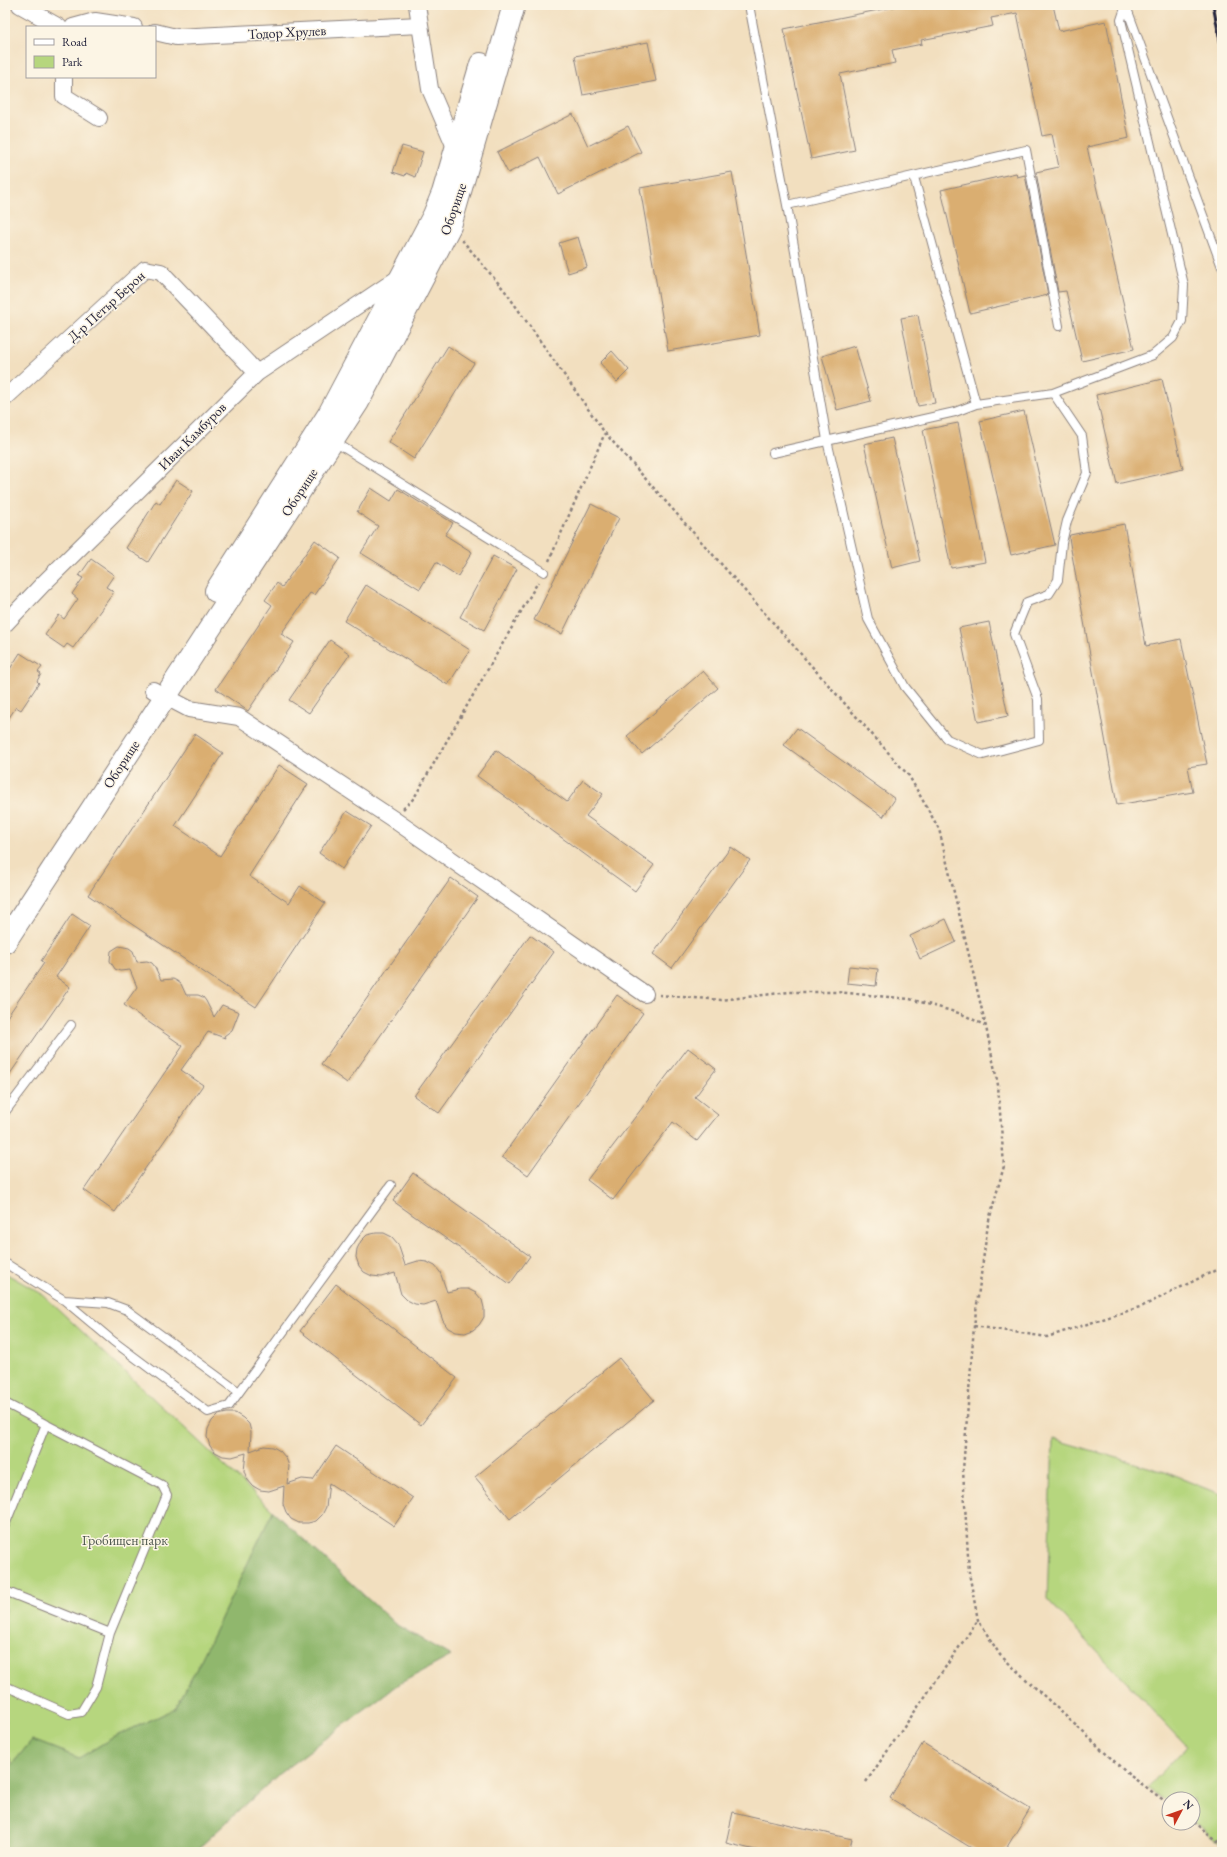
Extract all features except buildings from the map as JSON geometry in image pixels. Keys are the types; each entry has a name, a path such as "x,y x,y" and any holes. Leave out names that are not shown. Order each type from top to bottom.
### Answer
{"main road":[{"name":"Оборище","path":"5,942 329,414 402,276 434,215 443,192 455,147 499,5"},
{"name":"Оборище","path":"5,914 159,693 358,402 450,226 514,5"}],"street":[{"path":"20,5 57,26"},
{"path":"417,5 430,89 455,147"},
{"path":"76,26 94,21 127,26"},
{"name":"Тодор Хрулев","path":"156,32 176,37 420,25"},
{"path":"64,78 64,96 99,118"},
{"name":"Д-р Петър Берон","path":"9,390 145,269 161,272 257,372"},
{"name":"Иван Камбуров","path":"5,624 43,584 257,372 402,276"},
{"path":"159,693 189,709 239,717 393,818 645,994"}],"lane":[{"path":"749,5 787,205 827,440 868,619 905,687 947,739 983,755 1039,740 1038,699 1014,634 1027,602 1049,594 1058,580 1066,521 1087,473 1082,436 1053,393"},
{"path":"1126,6 1222,267"},
{"path":"773,453 955,412 976,404 1053,393 1153,355 1173,338 1182,321 1184,285 1121,20 1126,6"},
{"path":"787,205 1026,150 1059,326"},
{"path":"914,177 976,404"},
{"path":"332,441 544,572"},
{"path":"5,1112 71,1025"},
{"path":"5,1263 64,1300 113,1342 208,1412 229,1406 391,1185"},
{"path":"64,1300 108,1303 127,1310 239,1392"},
{"path":"5,1403 162,1485 167,1496 110,1634 96,1687 81,1712 69,1714 5,1686"},
{"path":"5,1524 46,1424"},
{"path":"5,1591 110,1634"}],"path":[{"path":"450,226 505,291 604,434 910,776 939,829 986,1027 998,1085 1004,1166 988,1224 974,1326 963,1470 969,1573 978,1620 1000,1655 1128,1774 1161,1798"},
{"path":"393,818 414,798 544,572 604,434"},
{"path":"645,994 721,1000 789,992 837,992 903,998 962,1014 986,1027"},
{"path":"974,1326 1047,1337 1143,1306 1222,1267"},
{"path":"866,1782 978,1620"},
{"path":"1201,1828 1222,1844"}],"green space":[{"name":"Гробищен парк","path":"5,1273 42,1294 273,1511 197,1668 175,1709 114,1737 79,1758 32,1740 5,1773"},
{"path":"1053,1439 1165,1472 1222,1495 1222,1844 1201,1828 1201,1791 1161,1791 1161,1798 1147,1788 1187,1746 1047,1599"},
{"path":"273,1511 395,1624 451,1656 397,1685 280,1773 202,1845 197,1852 5,1852 5,1773 32,1740 79,1758 114,1737 175,1709 197,1668"}],"railway":[{"path":"1213,5 1222,51"}]}
